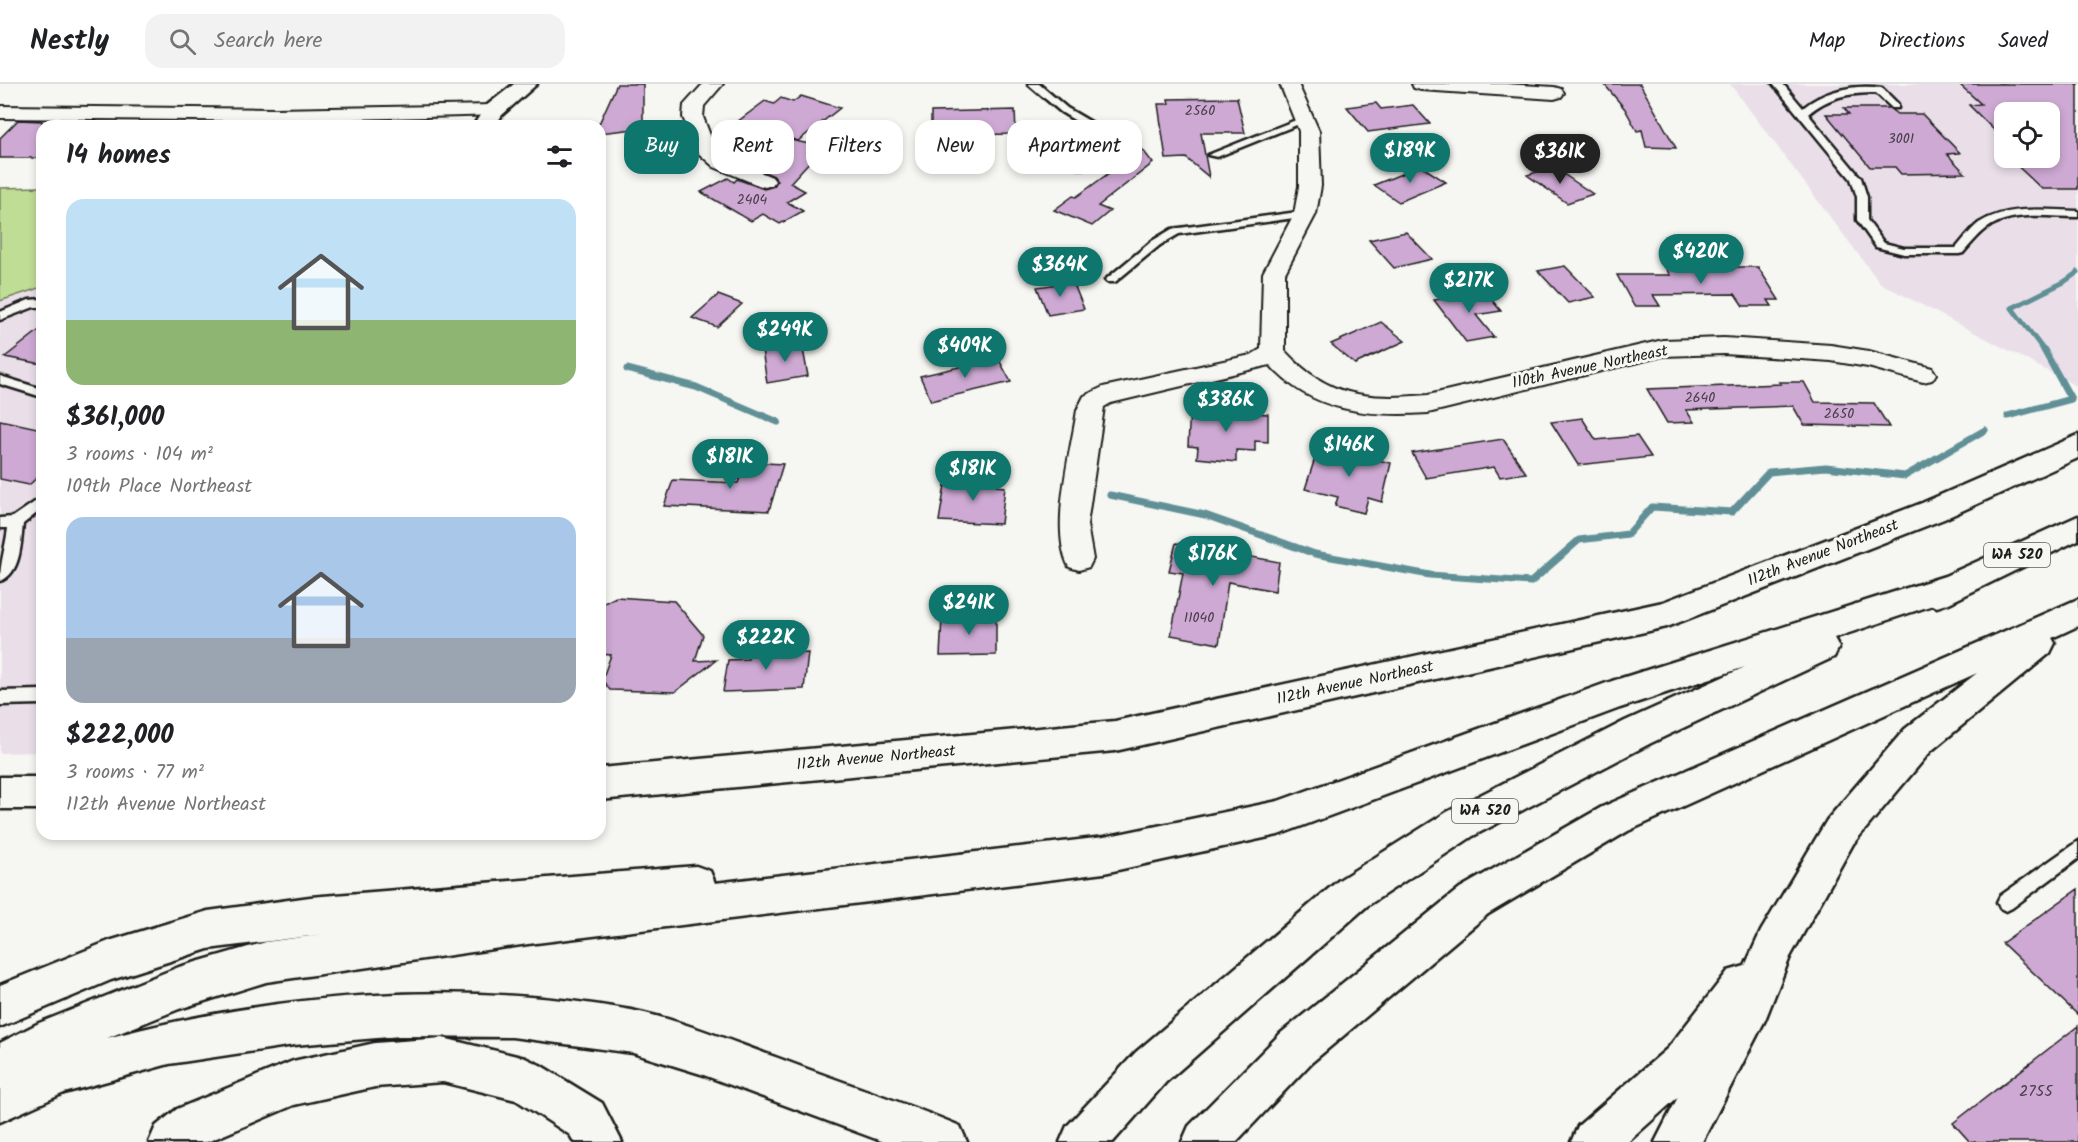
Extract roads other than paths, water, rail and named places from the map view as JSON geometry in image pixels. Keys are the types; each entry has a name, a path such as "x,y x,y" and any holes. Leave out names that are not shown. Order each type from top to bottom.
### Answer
{"main road":[{"path":"489,119 527,84"},
{"name":"112th Avenue Northeast","path":"606,783 1115,736 1667,614 1933,511 2078,446"},
{"name":"WA 520","path":"1083,1142 1150,1067 1353,893 1460,824 1638,732 2078,527"},
{"path":"0,1066 54,1038 179,988 266,962 528,925 1104,855 1278,818 1612,696 1956,585"},
{"path":"1678,1142 1750,1005 1775,945 1840,832 1918,740 2078,612"},
{"path":"1205,1142 1296,1048 1474,901 1615,819 2078,612"},
{"path":"0,793 36,793"},
{"path":"0,1006 109,961 208,930 287,919 631,888 991,868"},
{"path":"1594,1142 1683,1063 1775,945"},
{"path":"0,1100 60,1072 169,1043 294,1024 389,1016 512,1016 633,1032 701,1052 836,1100 935,1139"},
{"path":"172,1142 193,1125 293,1083 375,1065 443,1060 525,1080 586,1119 599,1142"}],"street":[{"path":"714,84 694,105 693,117 706,151 720,163 765,181"},
{"path":"1079,559 1073,525 1090,410 1094,402 1103,396 1258,361 1273,352 1274,273 1305,214 1310,186 1309,131 1289,84"},
{"path":"1421,84 1554,93"},
{"path":"0,112 489,119"},
{"name":"110th Avenue Northeast","path":"1273,352 1301,382 1330,396 1397,407 1428,404 1663,348 1724,346 1831,353 1869,359 1923,374"}],"lane":[{"path":"1033,84 1064,111 1080,120"},
{"path":"1778,84 1856,178 1862,197 1862,220 1880,245 1904,251 1959,251 1985,224 2010,217 2043,213 2078,214"},
{"path":"1803,113 1815,103 1845,90 1879,90 1895,106"},
{"path":"1212,155 1304,120"},
{"path":"1111,280 1156,243 1176,231 1305,214"},
{"path":"0,316 36,303"},
{"path":"0,380 36,391"},
{"path":"0,523 16,522 36,507"},
{"path":"0,575 12,558 16,522"},
{"path":"0,698 36,697"},
{"path":"2006,902 2078,849"}],"waterway":[{"path":"2045,352 2012,308 2064,282 2078,272"},
{"path":"2008,416 2071,399 2044,350"},
{"path":"627,369 696,387 778,422"},
{"path":"1110,495 1205,515 1315,554 1430,575 1531,582 1579,540 1628,534 1652,507 1732,512 1769,472 1826,467 1905,476 1985,430"}]}
